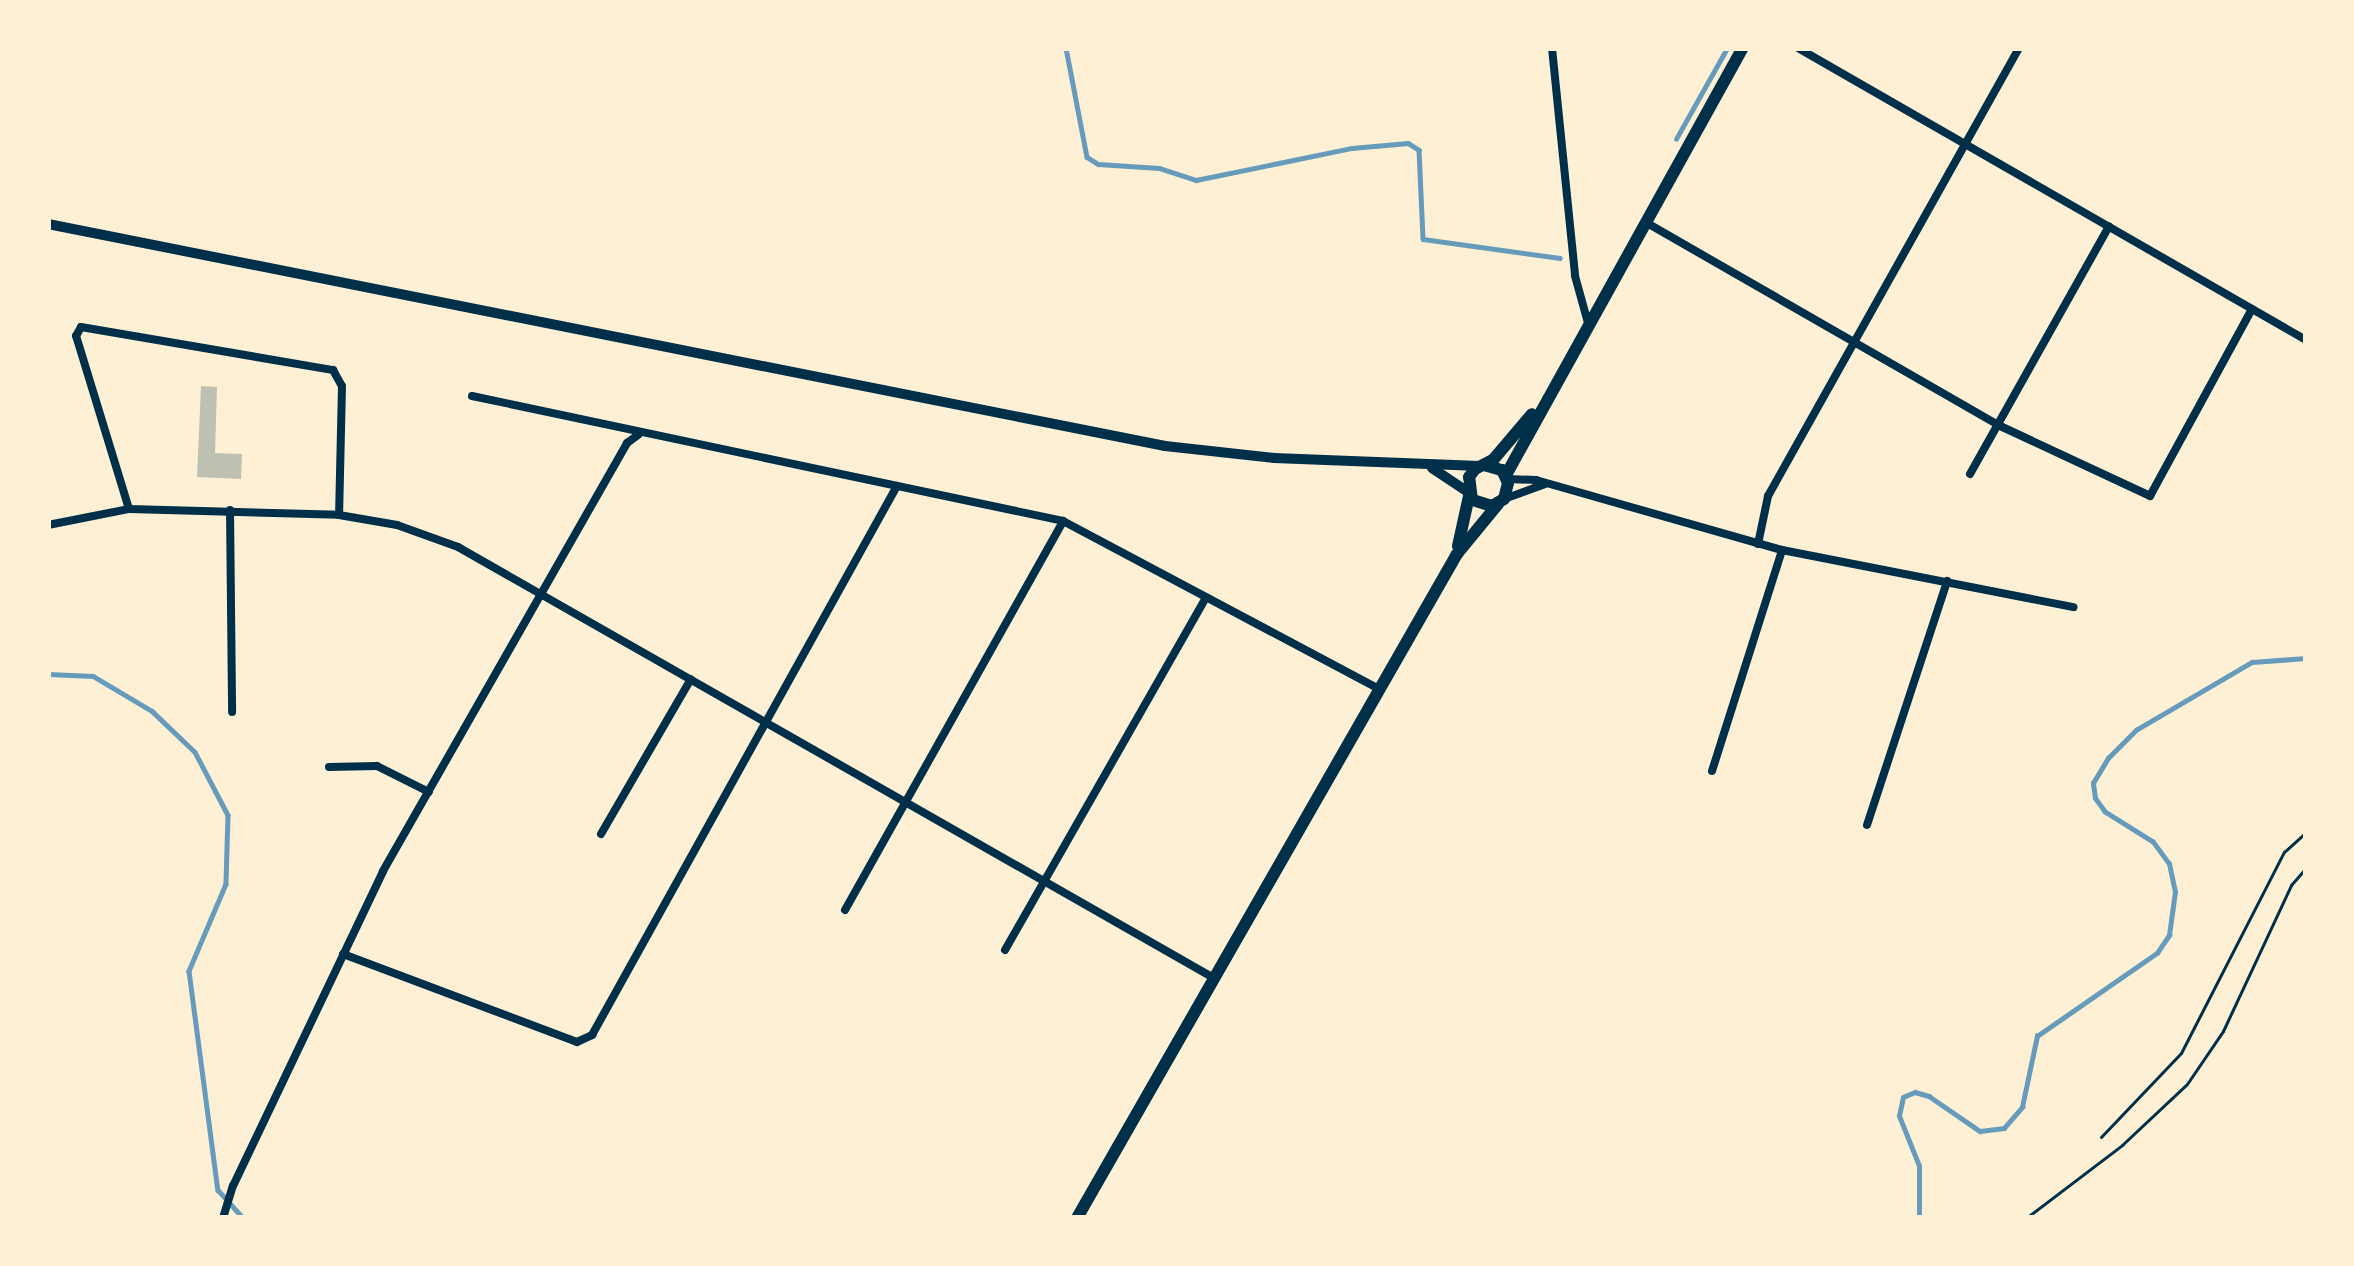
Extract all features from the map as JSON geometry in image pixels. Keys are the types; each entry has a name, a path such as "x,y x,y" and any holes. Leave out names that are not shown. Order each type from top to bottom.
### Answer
{"main road":[{"path":"1077,1218 1456,554 1501,501 1506,477 1548,394 1743,48"},
{"path":"1456,554 1469,477 1548,394"},
{"path":"1482,466 1506,477"},
{"path":"1468,493 1480,505 1501,501"}],"street":[{"path":"1552,48 1575,277 1588,323"},
{"path":"1798,48 2306,340"},
{"path":"1758,544 1768,496 2018,48"},
{"path":"1645,222 1998,425 2150,496 2252,309"},
{"path":"48,224 1165,446 1274,458 1482,466"},
{"path":"1970,474 2109,226"},
{"path":"129,509 76,337 81,327 311,366 340,376 339,515"},
{"path":"472,396 1063,521 1379,689"},
{"path":"224,1218 233,1186 343,954 627,443 639,434"},
{"path":"1424,464 1468,493"},
{"path":"1506,477 1547,484 1782,550 2073,607"},
{"path":"1501,501 1547,484"},
{"path":"343,954 577,1042 592,1035 897,486"},
{"path":"48,525 129,509 339,515 397,525 458,547 1214,978"},
{"path":"230,510 232,712"},
{"path":"845,910 1063,521"},
{"path":"1712,771 1782,550"},
{"path":"1868,825 1947,581"},
{"path":"1005,950 1206,597"},
{"path":"601,834 691,679"},
{"path":"329,767 377,766 429,792"}],"path":[{"path":"2101,1136 2181,1053 2284,852 2306,832"},
{"path":"2026,1218 2122,1145 2186,1084 2223,1031 2291,885 2306,868"}],"building":[{"path":"201,386 217,387 215,453 242,454 241,479 197,477"}],"waterway":[{"path":"1066,48 1087,157 1098,164 1159,168 1196,180 1352,148 1408,143 1419,150 1423,239 1560,258"},
{"path":"1676,139 1727,48"},
{"path":"1919,1218 1919,1166 1899,1116 1903,1097 1915,1092 1929,1096 1980,1131 2004,1128 2022,1107 2037,1036 2157,953 2169,935 2175,892 2169,864 2153,842 2105,812 2095,798 2093,783 2108,758 2136,730 2252,662 2306,658"},
{"path":"48,674 93,676 152,711 195,752 228,815 226,884 189,971 218,1190 243,1218"}]}
